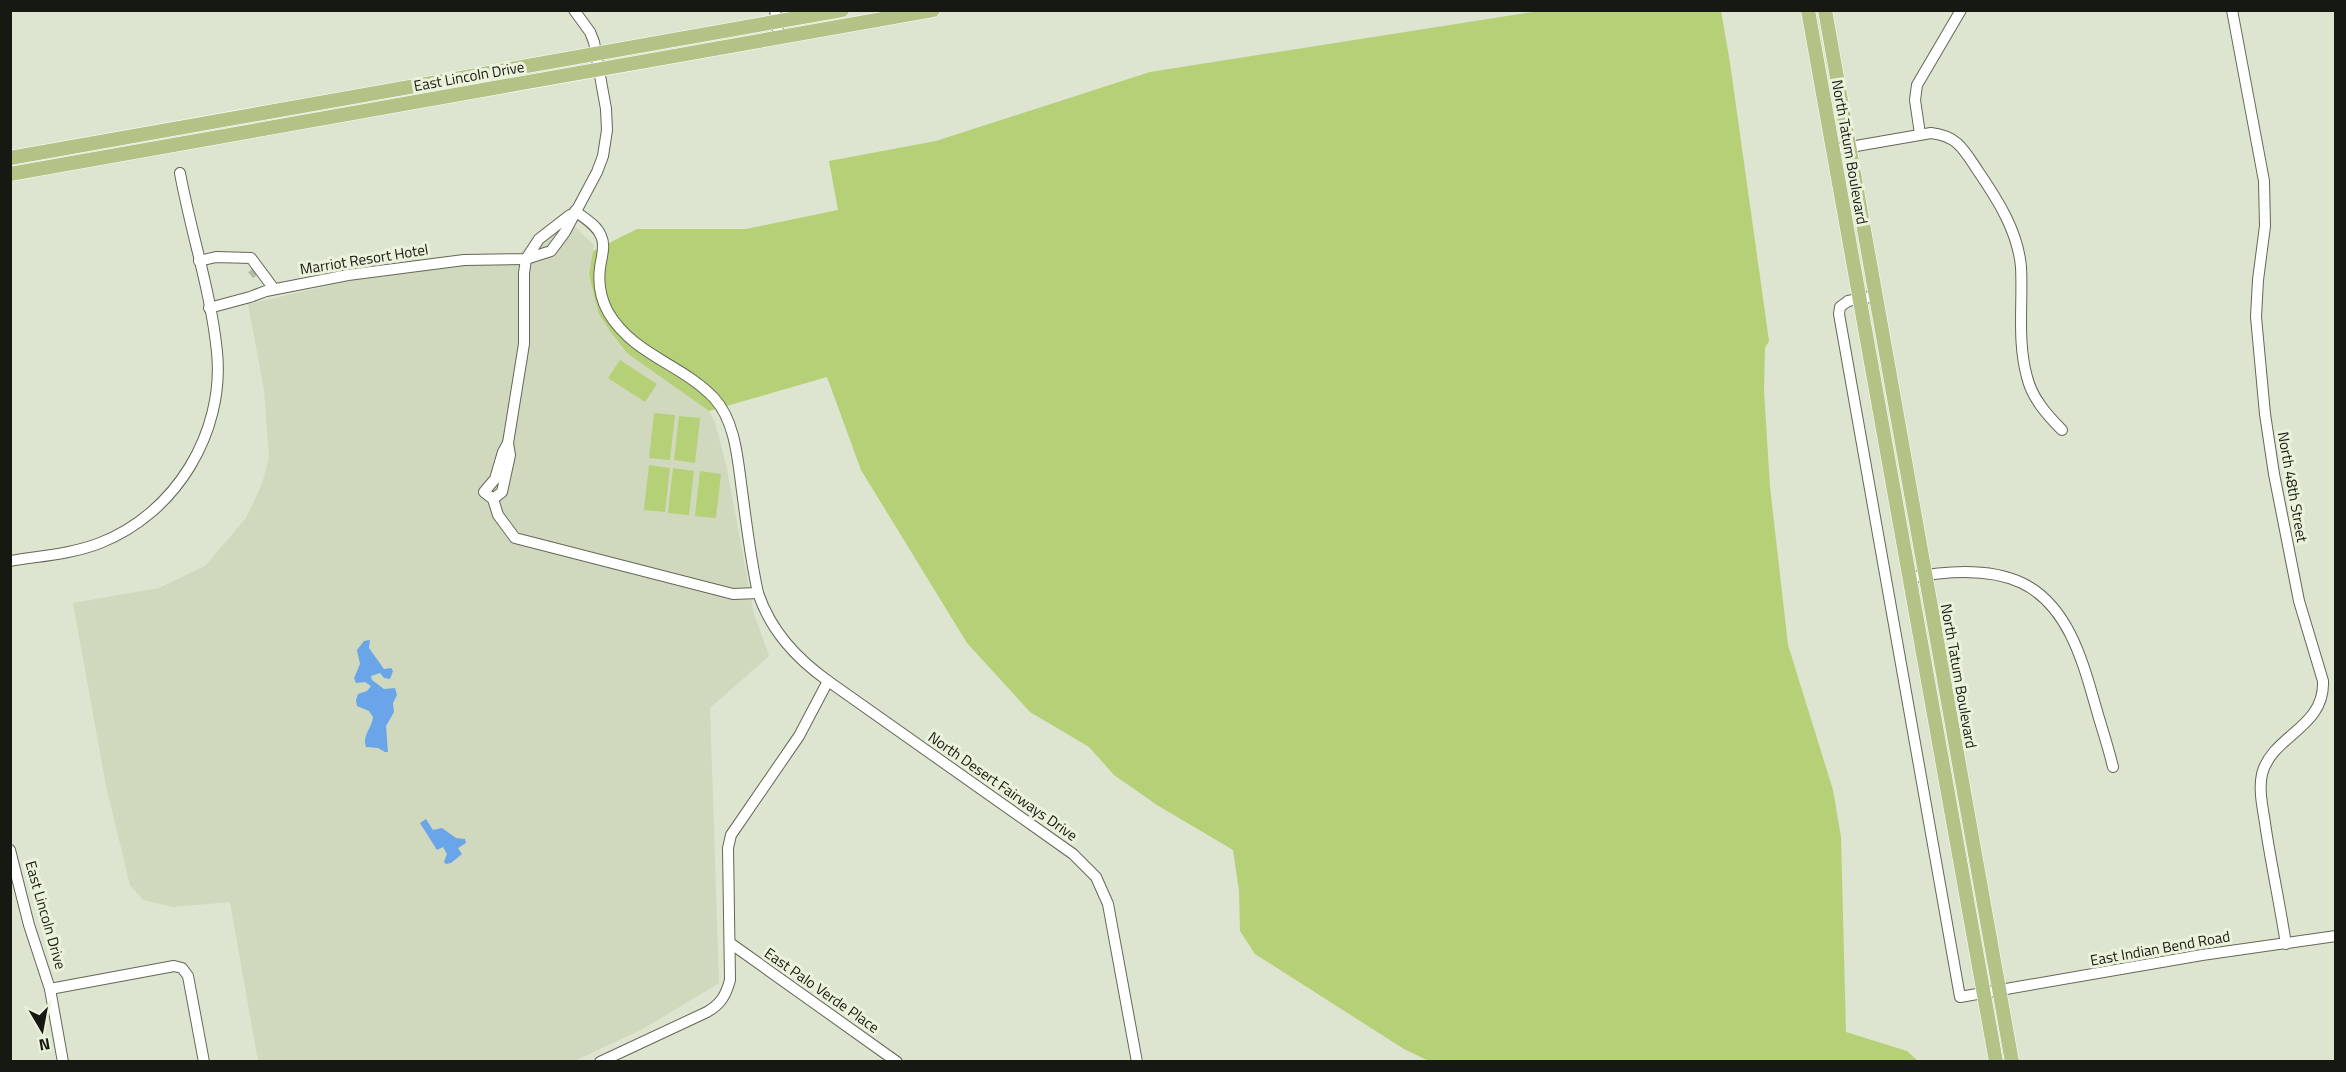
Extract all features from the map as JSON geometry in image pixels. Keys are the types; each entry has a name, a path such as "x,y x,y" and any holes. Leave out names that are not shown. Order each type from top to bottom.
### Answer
{"main road":[{"name":"East Lincoln Drive","path":"10,158 596,54 776,16 842,10"},
{"name":"East Lincoln Drive","path":"10,174 933,10"},
{"name":"North Tatum Boulevard","path":"1808,10 1909,578 1991,992 2012,1062"},
{"name":"North Tatum Boulevard","path":"1825,10 1924,575 1991,992 1996,1062"},
{"path":"406,88 409,104"},
{"path":"152,148 162,139 213,129 225,120"}],"street":[{"path":"526,259 551,251 556,245 597,172 603,156 607,130 606,109 596,54 590,32 574,10"},
{"path":"1920,134 1915,100 1917,85 1961,10"},
{"name":"North 48th Street","path":"2232,10 2266,200 2256,317 2265,414 2274,474 2299,601 2324,689 2318,709 2276,750 2262,775 2264,812 2286,944"},
{"path":"776,16 779,38"},
{"path":"1833,150 1920,134 1943,135 1962,147 1991,190 2010,225 2020,265 2022,357 2027,378 2033,394 2062,430"},
{"path":"10,561 97,544 118,535 157,509 177,486 204,436 212,415 218,367 209,308 180,174"},
{"path":"575,211 539,239 526,259 524,344 508,443 510,455 502,492 488,495 498,515 515,538 733,594 758,592"},
{"name":"North Desert Fairways Drive","path":"575,211 594,226 602,237 599,281 604,304 615,322 644,351 705,389 715,399 725,415 733,441 758,592 765,612 788,647 798,658 828,681 1073,854 1093,874 1108,904 1137,1062"},
{"path":"199,261 232,256 251,258 270,290"},
{"path":"232,256 247,263 270,290"},
{"name":"Marriot Resort Hotel","path":"209,308 270,290 394,267 464,260 526,259"},
{"path":"1875,296 1848,301 1840,307 1839,314 1960,997 1991,992"},
{"path":"1909,578 1950,572 1993,574 2020,582 2046,601 2059,615 2083,664 2113,767"},
{"path":"600,1062 715,1007 725,996 728,987 730,943 728,848 731,835 799,736 828,681"},
{"name":"East Lincoln Drive","path":"10,850 29,926 50,989 63,1062"},
{"name":"East Indian Bend Road","path":"1991,992 2202,955 2336,936"},
{"name":"East Palo Verde Place","path":"730,943 897,1062"},
{"name":"East Lincoln Drive","path":"50,989 174,966 182,968 188,976 204,1062"}],"shaded area":[{"path":"575,227 594,245 589,274 594,296 676,387 709,411 715,422 727,469 754,614 769,656 710,708 719,983 643,1029 574,1061 258,1061 230,902 173,907 143,900 130,885 106,786 73,603 159,588 205,566 246,518 262,484 269,458 264,390 248,304 358,279 418,269 509,263 543,231"}],"green space":[{"path":"1539,11 1721,11 1769,341 1765,348 1764,391 1770,487 1788,645 1833,790 1841,837 1846,1032 1907,1051 1918,1061 1431,1062 1404,1049 1255,954 1240,931 1239,891 1233,850 1157,805 1114,775 1089,747 1030,712 967,643 861,470 827,377 709,411 627,353 599,314 589,274 593,251 637,229 746,229 838,210 829,161 936,141 1150,72"},
{"path":"620,360 657,384 645,402 608,378"},
{"path":"654,413 675,415 670,460 649,458"},
{"path":"679,416 700,418 695,463 674,460"},
{"path":"649,465 670,468 665,512 644,510"},
{"path":"673,468 694,471 689,515 668,513"},
{"path":"700,471 721,474 716,518 695,516"}],"water":[{"path":"370,640 369,648 384,669 391,668 393,671 390,679 384,678 380,673 371,676 372,680 384,689 395,688 397,695 393,703 394,712 386,726 388,752 366,747 365,739 373,717 369,711 357,706 356,700 358,694 367,691 371,686 365,682 356,683 354,678 360,664 357,650 364,641"},
{"path":"426,819 433,830 442,828 456,838 465,839 466,843 458,848 462,854 451,863 444,862 447,854 443,847 437,850 420,823"}],"tunnel":[{"path":"252,269 257,275"}]}
